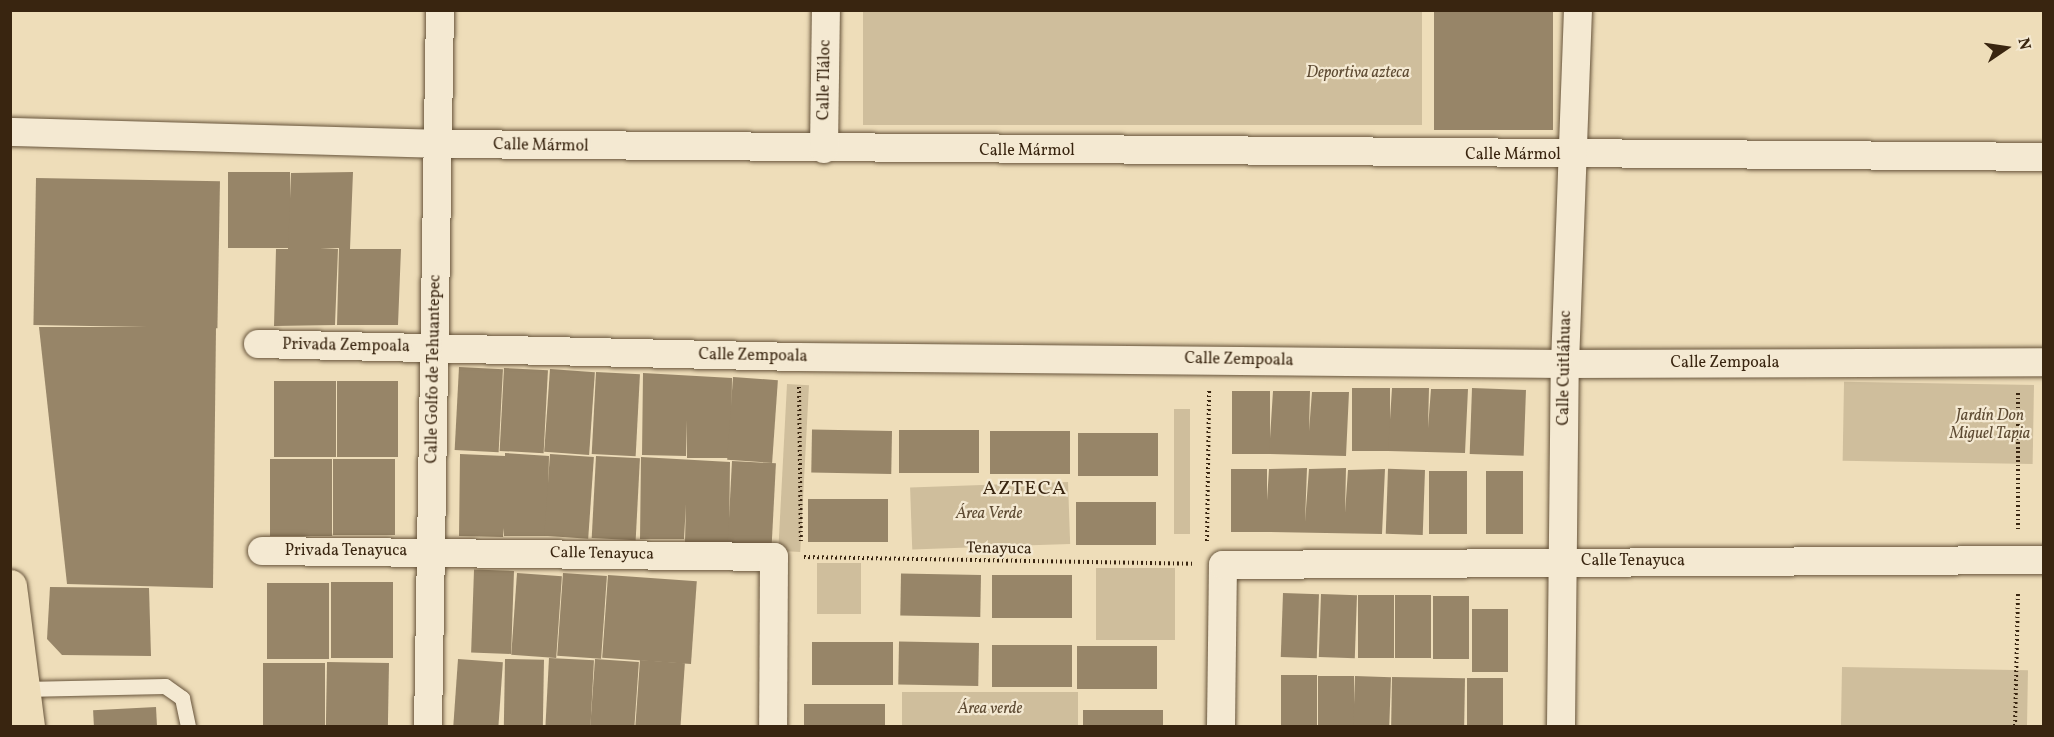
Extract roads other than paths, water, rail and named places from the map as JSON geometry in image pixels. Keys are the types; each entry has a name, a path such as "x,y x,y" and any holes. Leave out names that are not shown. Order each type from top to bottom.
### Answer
{"main road":[{"path":"10,586 28,726"}],"street":[{"name":"Calle Golfo de Tehuantepec","path":"428,726 440,10"},
{"name":"Calle Tláloc","path":"824,149 826,10"},
{"name":"Calle Cuitláhuac","path":"1561,726 1561,561 1565,364 1570,155 1578,10"},
{"name":"Calle Mármol","path":"10,132 438,144 824,149 2043,157"},
{"name":"Privada Zempoala","path":"258,344 435,348"},
{"name":"Calle Zempoala","path":"435,348 798,357 1565,364 2043,362"},
{"name":"Privada Tenayuca","path":"262,551 430,551"},
{"name":"Calle Tenayuca","path":"430,551 788,557 773,726"},
{"name":"Calle Tenayuca","path":"1221,726 1215,565 1561,561 2043,560"}],"lane":[{"path":"23,689 165,686 182,698 188,726"}],"district":[{"name":"AZTECA","path":"1025,489"}],"park label":[{"name":"Deportiva azteca","path":"1358,73"},
{"name":"Jardín Don Miguel Tapia","path":"1990,425"},
{"name":"Área Verde","path":"989,514"},
{"name":"Área verde","path":"990,709"}]}
